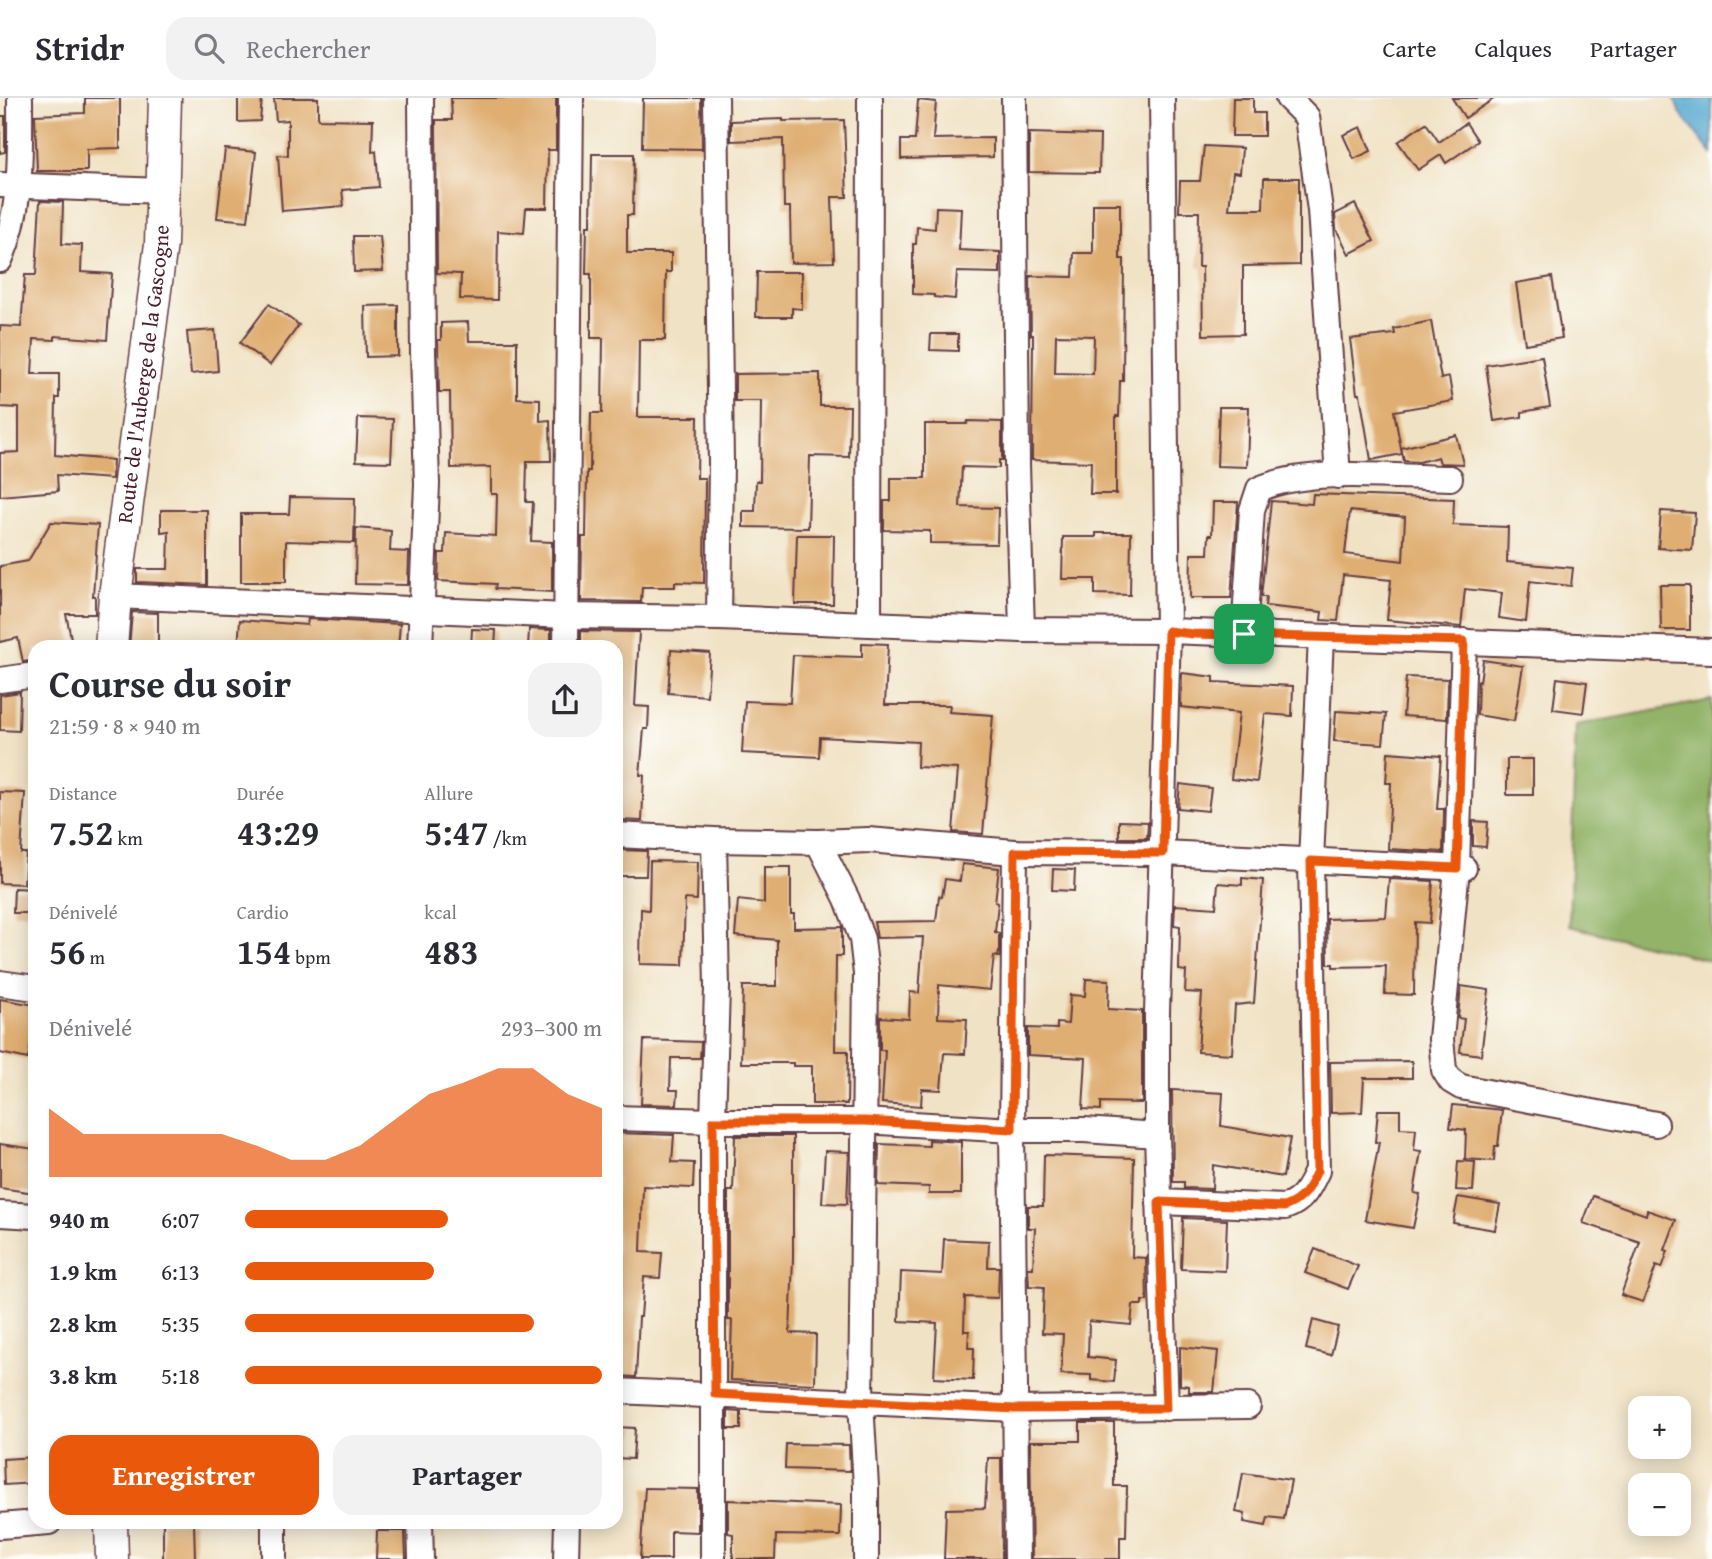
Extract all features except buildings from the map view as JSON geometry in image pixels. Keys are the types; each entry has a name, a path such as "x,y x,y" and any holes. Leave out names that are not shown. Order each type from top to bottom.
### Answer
{"street":[{"path":"0,260 10,238 10,186 20,98"},
{"name":"Route de l'Auberge de la Gascogne","path":"112,640 161,244 165,98"},
{"path":"420,640 427,484 421,98"},
{"path":"566,640 571,98"},
{"path":"716,98 721,463 719,618"},
{"path":"869,623 870,98"},
{"path":"1014,98 1017,464 1022,631"},
{"path":"1162,98 1168,631 1157,1013 1157,1135 1166,1408"},
{"path":"1288,98 1307,117 1320,209 1338,476"},
{"path":"10,186 163,191"},
{"path":"1244,634 1252,510 1259,489 1278,481 1338,476 1450,478"},
{"path":"115,596 420,611 719,618 1022,631 1168,631 1712,651"},
{"path":"1159,1202 1284,1207 1298,1202 1317,1171 1311,861 1321,636"},
{"path":"1464,641 1460,868 1441,1039 1444,1070 1451,1081 1461,1087 1656,1124"},
{"path":"0,680 28,677"},
{"path":"623,835 818,842 868,840 1015,852 1163,853 1460,868"},
{"path":"713,1559 713,1121 717,988 714,840"},
{"path":"818,842 847,899 862,939 866,974 861,1402 866,1487 866,1559"},
{"path":"1015,852 1012,1129 1017,1559"},
{"path":"0,983 28,987"},
{"path":"623,1118 864,1121 1157,1135"},
{"path":"0,1214 28,1216"},
{"path":"623,1391 1016,1409 1248,1406"},
{"path":"0,1526 28,1524"},
{"path":"111,1529 112,1559"},
{"path":"274,1529 274,1559"},
{"path":"421,1529 421,1559"},
{"path":"566,1559 567,1529"}],"green space":[{"path":"1712,700 1712,961 1569,926 1576,725"}],"water":[{"path":"1674,98 1712,98 1712,154 1679,111"}],"route":[{"path":"1168,631 1244,634 1464,641 1457,868 1311,861 1317,1171 1298,1202 1284,1207 1159,1202 1166,1408 1016,1409 715,1394 713,1121 864,1121 1012,1129 1015,852 1163,853 1168,631"}]}
